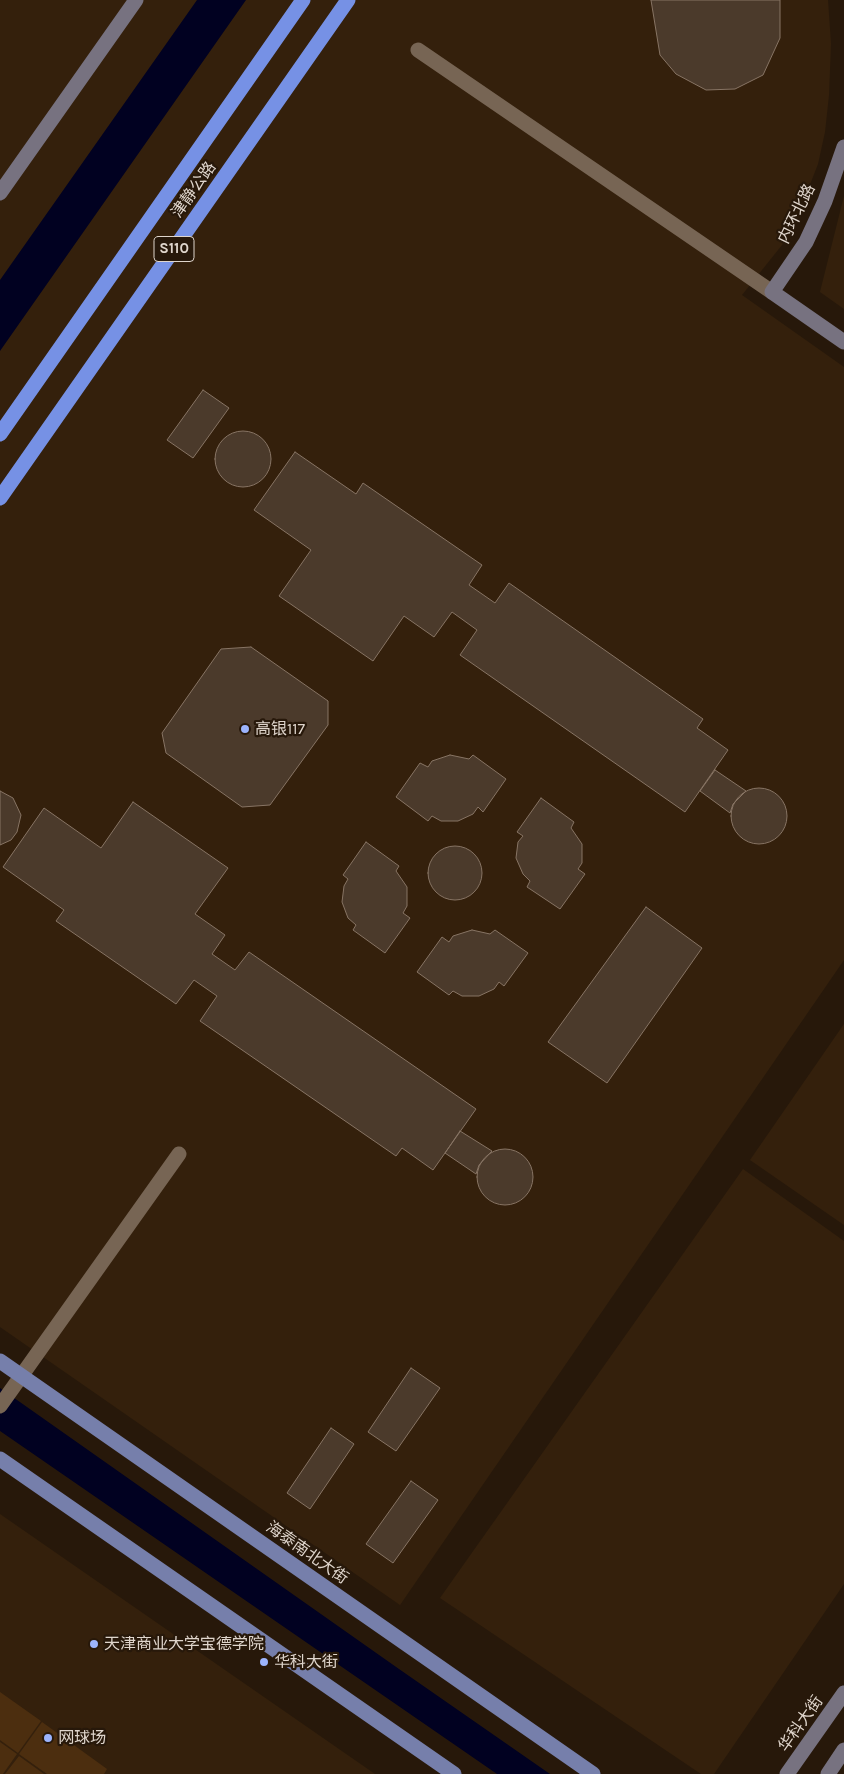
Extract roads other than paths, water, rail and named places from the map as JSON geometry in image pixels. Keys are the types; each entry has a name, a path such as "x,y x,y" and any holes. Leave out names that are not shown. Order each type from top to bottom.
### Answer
{"highway":[{"name":"津静公路","path":"0,434 303,0"},
{"name":"津静公路","path":"0,498 348,0"}],"main road":[{"path":"0,193 136,0"},
{"name":"内环北路","path":"772,292 806,242 825,201 844,147"},
{"path":"772,292 844,342"},
{"name":"海泰南北大街","path":"0,1361 17,1381 593,1774"},
{"path":"0,1459 454,1774"},
{"name":"华科大街","path":"787,1774 844,1693"},
{"path":"828,1774 844,1750"}],"street":[{"path":"418,50 772,292"},
{"path":"0,1406 179,1154"}],"water":[{"path":"197,0 246,0 0,351 0,280"},
{"path":"0,1388 550,1774 497,1774 0,1431"}],"place":[{"name":"高银117","path":"245,729"},
{"name":"天津商业大学宝德学院","path":"94,1644"},
{"name":"华科大街","path":"264,1662"},
{"name":"网球场","path":"48,1738"}]}
